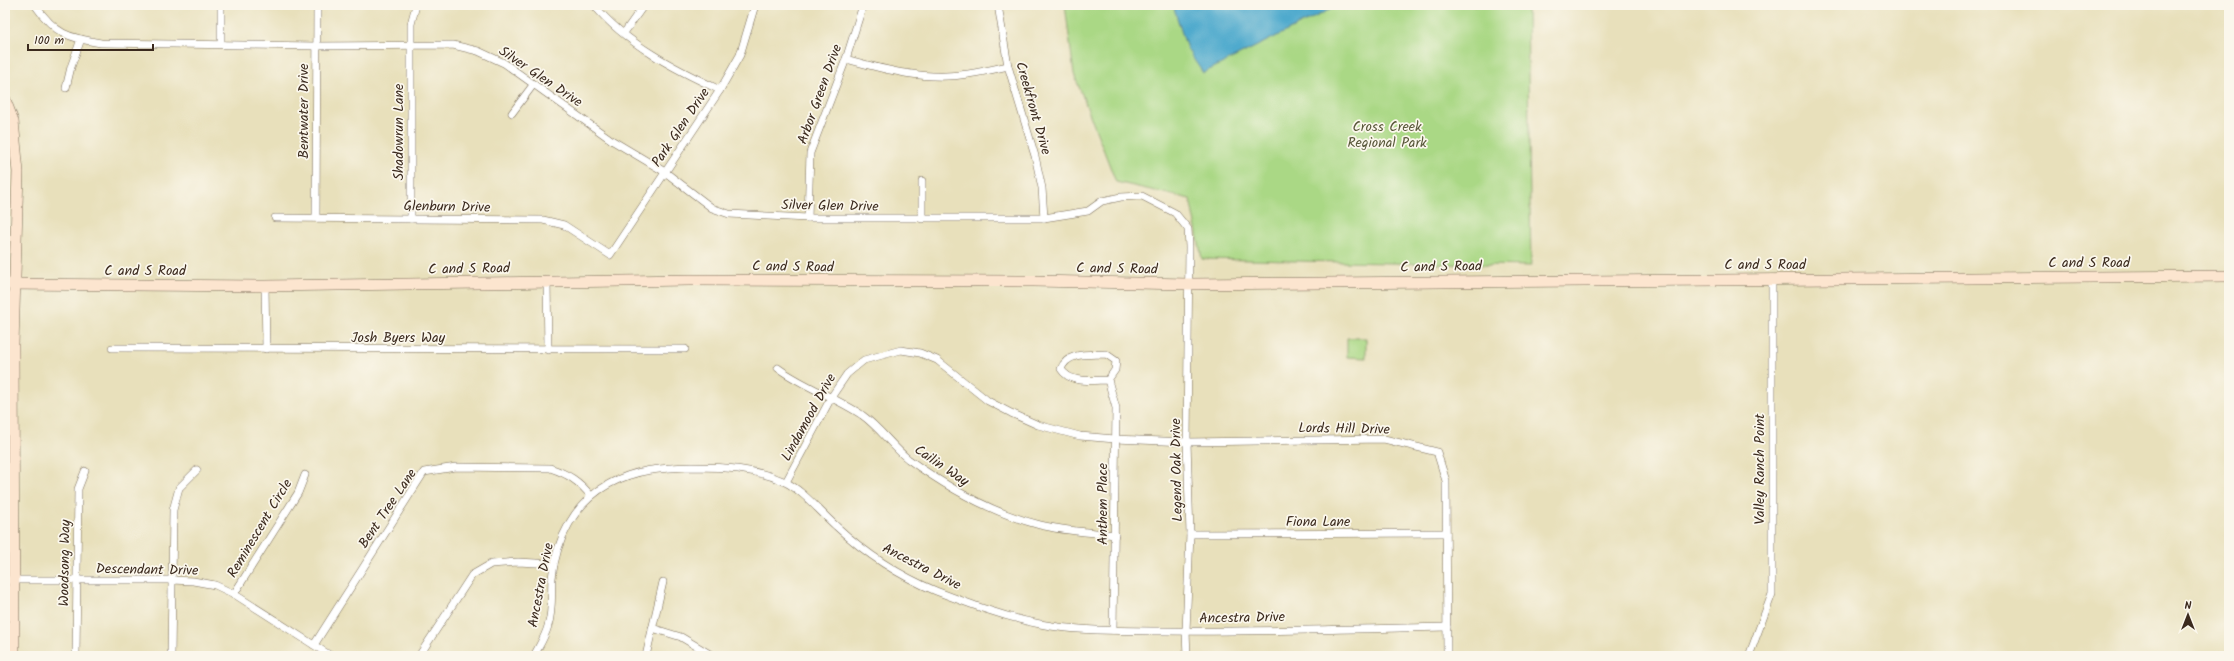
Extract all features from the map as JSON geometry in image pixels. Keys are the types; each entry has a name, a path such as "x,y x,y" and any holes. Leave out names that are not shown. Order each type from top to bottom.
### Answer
{"main road":[{"path":"5,100 13,121 18,172 10,284 9,345 9,580 14,656"},
{"name":"C and S Road","path":"10,284 265,286 690,280 1033,281 1190,284 1772,278 2229,276"}],"street":[{"name":"Silver Glen Drive","path":"34,5 56,30 69,37 101,43 317,46 453,45 478,51 504,64 533,86 613,141 665,172 712,208 729,214 808,218 1044,218 1088,211 1102,201 1121,197 1142,196 1175,213 1188,229 1190,284"},
{"path":"221,5 221,44"},
{"name":"Bentwater Drive","path":"316,218 317,5"},
{"name":"Shadowrun Lane","path":"411,219 411,24 416,5"},
{"path":"594,5 607,20 678,70 720,90"},
{"path":"624,33 644,5"},
{"name":"Park Glen Drive","path":"610,255 720,90 740,55 756,5"},
{"name":"Arbor Green Drive","path":"808,218 810,153 846,59 863,5"},
{"name":"Creekfront Drive","path":"998,5 1008,66 1035,156 1042,188 1044,218"},
{"path":"66,88 71,67 81,39"},
{"path":"846,59 889,71 937,76 967,75 1008,66"},
{"path":"512,113 533,86"},
{"path":"922,181 922,219"},
{"name":"Glenburn Drive","path":"275,218 544,220 564,225 610,255"},
{"name":"Valley Ranch Point","path":"1749,656 1772,594 1772,278"},
{"path":"547,282 548,350"},
{"name":"Legend Oak Drive","path":"1187,656 1186,631 1190,534 1187,442 1190,284"},
{"path":"265,286 266,349"},
{"name":"Josh Byers Way","path":"112,348 548,350 685,349"},
{"name":"Lindamood Drive","path":"786,482 832,396 847,374 864,360 901,350 920,353 937,360 988,400 1038,425 1080,436 1187,442"},
{"path":"1106,354 1116,362 1115,370 1108,380 1074,379 1064,374 1061,369 1064,360 1070,356 1106,354"},
{"name":"Cailin Way","path":"778,368 793,379 832,396 863,416 907,457 972,500 1010,517 1041,526 1115,535"},
{"name":"Anthem Place","path":"1108,380 1116,408 1113,630"},
{"name":"Lords Hill Drive","path":"1187,442 1384,439 1437,452 1446,481 1447,656"},
{"name":"Bent Tree Lane","path":"314,645 424,472 456,467 550,468 564,472 580,481 591,496"},
{"name":"Ancestra Drive","path":"534,656 549,625 554,564 560,542 572,516 591,496 624,476 640,470 663,468 730,467 753,470 786,482 838,529 875,557 932,589 973,605 1042,624 1113,630 1186,631 1446,627"},
{"path":"171,656 171,580 175,498 179,488 197,470"},
{"name":"Woodsong Way","path":"76,656 78,489 85,471"},
{"name":"Reminescent Circle","path":"234,594 298,493 305,475"},
{"name":"Fiona Lane","path":"1190,534 1446,533"},
{"path":"419,656 472,575 491,564 518,562 554,564"},
{"name":"Descendant Drive","path":"9,580 193,580 214,585 234,594 331,656"},
{"path":"646,656 664,582"},
{"path":"652,628 681,637 713,656"}],"green space":[{"name":"Cross Creek Regional Park","path":"1065,5 1527,5 1531,266 1202,259 1190,199 1116,182 1074,74"},
{"path":"1347,338 1366,338 1366,358 1347,357"}],"water":[{"path":"1173,5 1339,5 1203,73 1187,49"}]}
